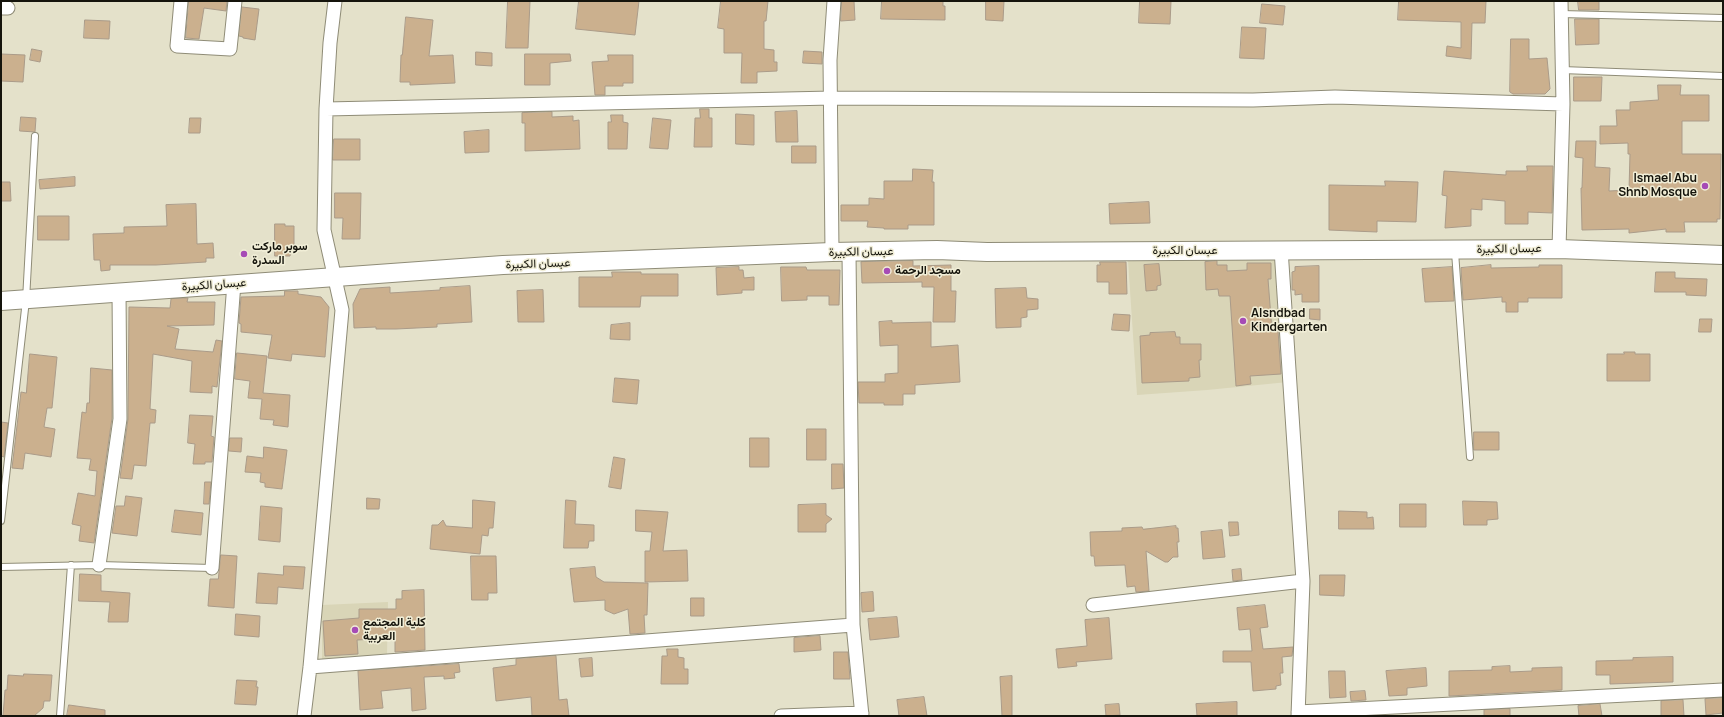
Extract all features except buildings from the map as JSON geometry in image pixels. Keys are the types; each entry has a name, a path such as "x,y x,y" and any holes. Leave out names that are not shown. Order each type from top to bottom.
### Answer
{"main road":[{"name":"عبسان الكبيرة","path":"1,301 120,291 503,265 937,250 994,252 1281,249 1559,249 1723,255"}],"street":[{"path":"181,1 177,46 230,49 235,1"},
{"path":"304,716 310,666 342,310 324,230 326,109 330,43 335,1"},
{"path":"781,716 862,714 853,625 841,253 830,60 834,1"},
{"path":"1559,249 1562,104 1561,1"},
{"path":"326,109 832,98 1253,100 1335,97 1562,104"},
{"path":"1281,249 1303,581 1298,714 1723,690"},
{"path":"212,568 234,283"},
{"path":"99,564 120,419 120,291"},
{"path":"1093,604 1303,581"},
{"path":"310,666 853,625"}],"lane":[{"path":"1561,14 1723,18"},
{"path":"1562,70 1723,76"},
{"path":"1,521 26,300 35,136"},
{"path":"1455,250 1470,457"},
{"path":"1,567 99,564 212,568"},
{"path":"60,716 71,565"}],"shaded area":[{"path":"1277,255 1288,382 1137,395 1128,260 1199,260"},
{"name":"كلية المجتمع العربية","path":"388,602 387,655 322,659 322,605"}],"place":[{"name":"Ismael Abu Shnb Mosque","path":"1705,186"},
{"name":"سوبر ماركت السدرة","path":"244,254"},
{"name":"مسجد الرحمة","path":"887,271"},
{"name":"Alsndbad Kindergarten","path":"1243,321"},
{"name":"كلية المجتمع العربية","path":"355,630"}]}
